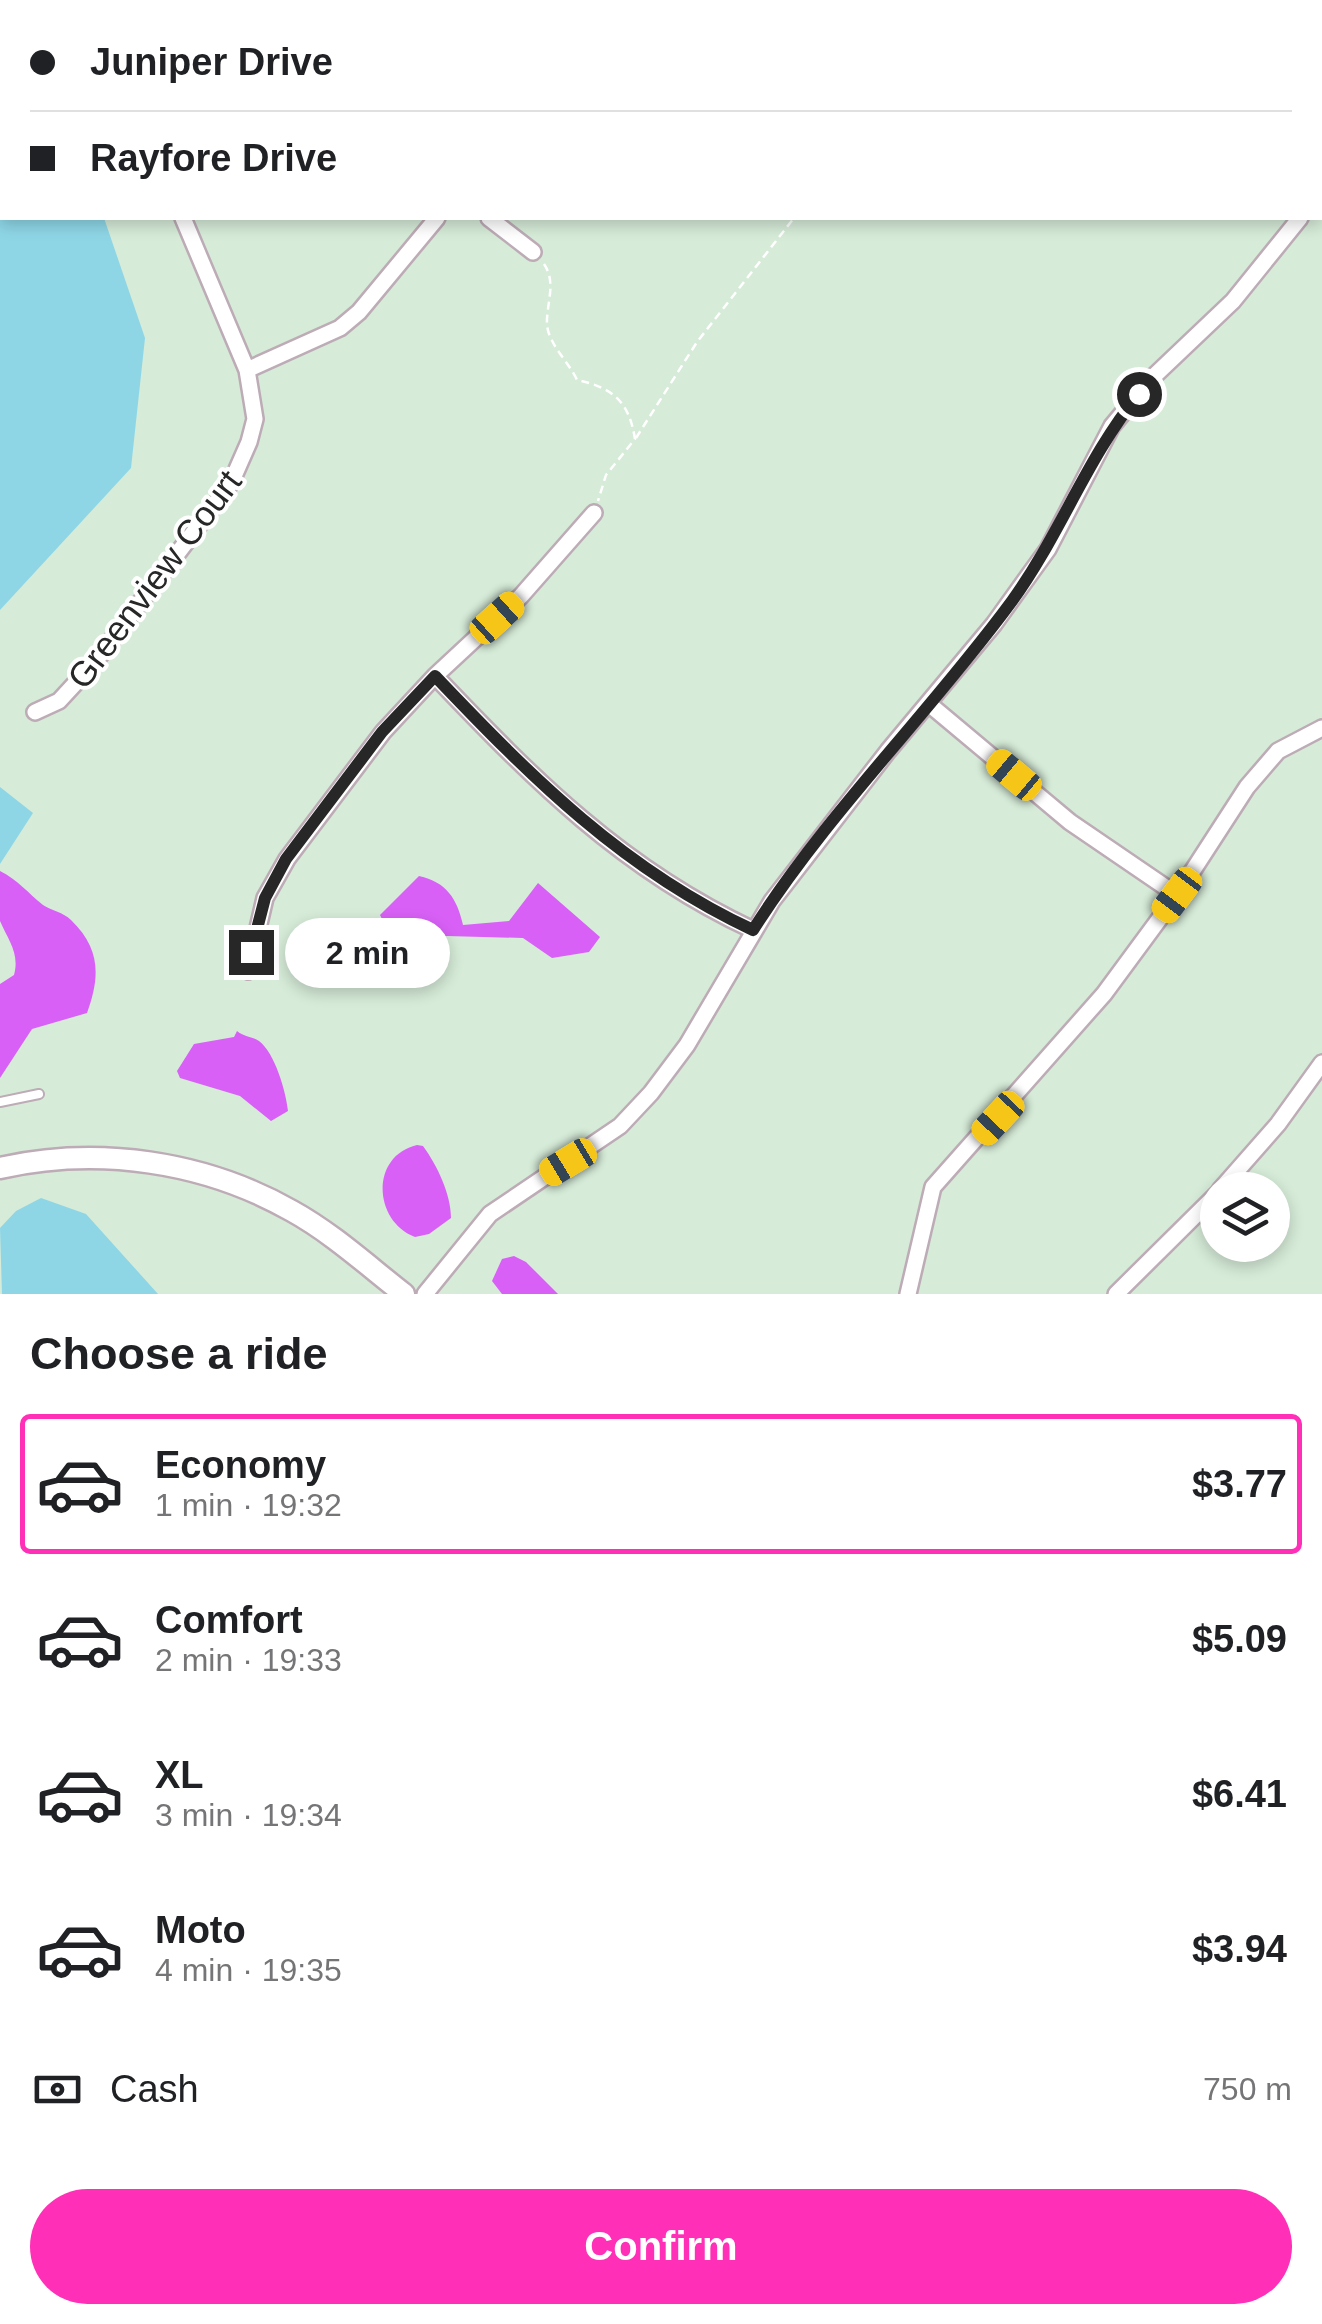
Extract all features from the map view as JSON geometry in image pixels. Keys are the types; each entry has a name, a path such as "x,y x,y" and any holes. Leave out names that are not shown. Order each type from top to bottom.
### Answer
{"street":[{"name":"Greenview Court","path":"35,712 59,701 73,688 242,465 254,420 247,370 184,220"},
{"path":"247,370 340,328 359,312 435,220"},
{"path":"493,220 533,252"},
{"path":"426,1294 490,1214 620,1126 651,1093 688,1044 753,930 818,840 1048,549 1094,458 1122,413 1152,378 1233,302 1298,220"},
{"path":"248,971 265,898 276,874 382,732 520,596 594,514"},
{"path":"435,676 507,751 628,859 753,930"},
{"path":"929,704 1070,822 1177,895"},
{"path":"908,1294 933,1188 1104,994 1177,895 1247,787 1278,751 1322,728"},
{"path":"1236,1172 1278,1124 1322,1063"},
{"path":"0,1168 78,1156 181,1168 216,1178 293,1211 404,1294"},
{"path":"1116,1294 1200,1210"}],"lane":[{"path":"0,1102 40,1094"}],"path":[{"path":"594,514 606,476 635,439 697,342 792,220"},
{"path":"533,252 551,276 547,329 577,380 602,387 620,400 631,414 635,439"}],"shaded area":[{"path":"0,220 105,220 145,338 131,468 0,610"},
{"path":"0,787 33,813 0,864"},
{"path":"0,871 43,905 71,920 93,953 96,975 87,1013 32,1029 0,1078 0,984 14,975 15,960 0,921"},
{"path":"419,876 436,882 449,893 463,925 509,921 538,883 600,937 589,952 552,958 523,938 447,936 393,941 380,915"},
{"path":"237,1031 265,1047 279,1073 288,1111 271,1121 240,1096 180,1078 177,1071 194,1044 234,1037"},
{"path":"423,1146 438,1171 449,1199 451,1218 429,1234 415,1237 391,1217 383,1189 391,1162 402,1151"},
{"path":"41,1198 86,1214 158,1294 2,1294 0,1228 16,1211"},
{"path":"514,1256 526,1262 558,1294 502,1294 492,1281 502,1259"}],"route":[{"path":"251,952 265,898 286,859 382,732 435,676 507,751 628,859 698,903 753,930 818,840 1013,599 1048,549 1112,426 1139,394"}]}
